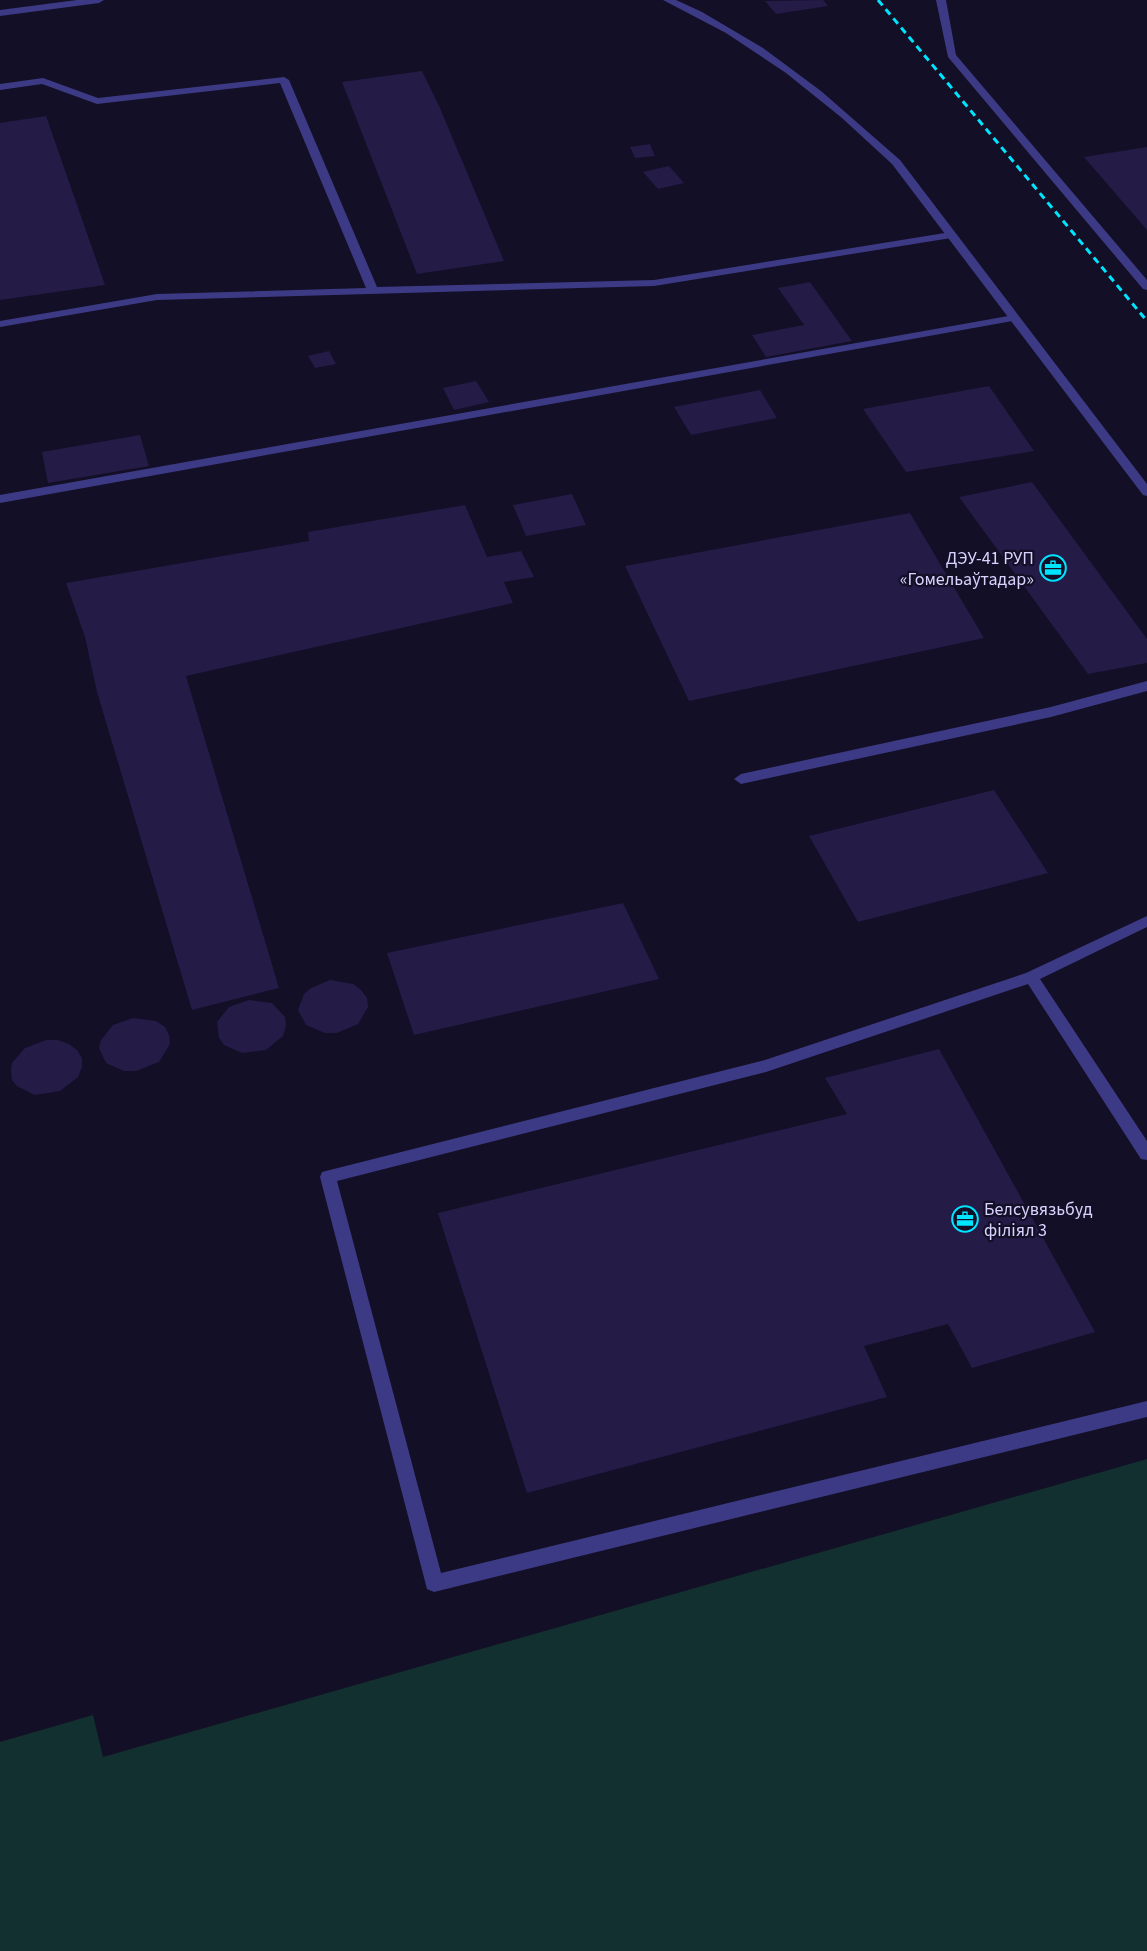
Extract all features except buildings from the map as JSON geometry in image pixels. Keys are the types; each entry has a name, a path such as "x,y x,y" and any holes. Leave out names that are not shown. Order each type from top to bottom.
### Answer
{"street":[{"path":"0,13 99,0"},
{"path":"668,0 724,27 812,88 857,124 896,162 1147,492"},
{"path":"941,0 951,55 1147,287"},
{"path":"0,87 44,81 97,101 284,80 372,291"},
{"path":"0,324 157,297 654,284 951,236"},
{"path":"0,499 1014,318"},
{"path":"741,779 1051,712 1147,686"},
{"path":"1147,921 1030,977 766,1066 328,1177 434,1582 1147,1409"},
{"path":"1030,977 1147,1154"}],"green space":[{"path":"1147,1459 1147,1951 0,1951 0,1742 93,1715 103,1757"}],"railway":[{"path":"878,0 1147,321"}],"place":[{"name":"ДЭУ-41 РУП «Гомельаўтадар»","path":"1053,568"},
{"name":"Белсувязьбуд філіял 3","path":"965,1219"}]}
